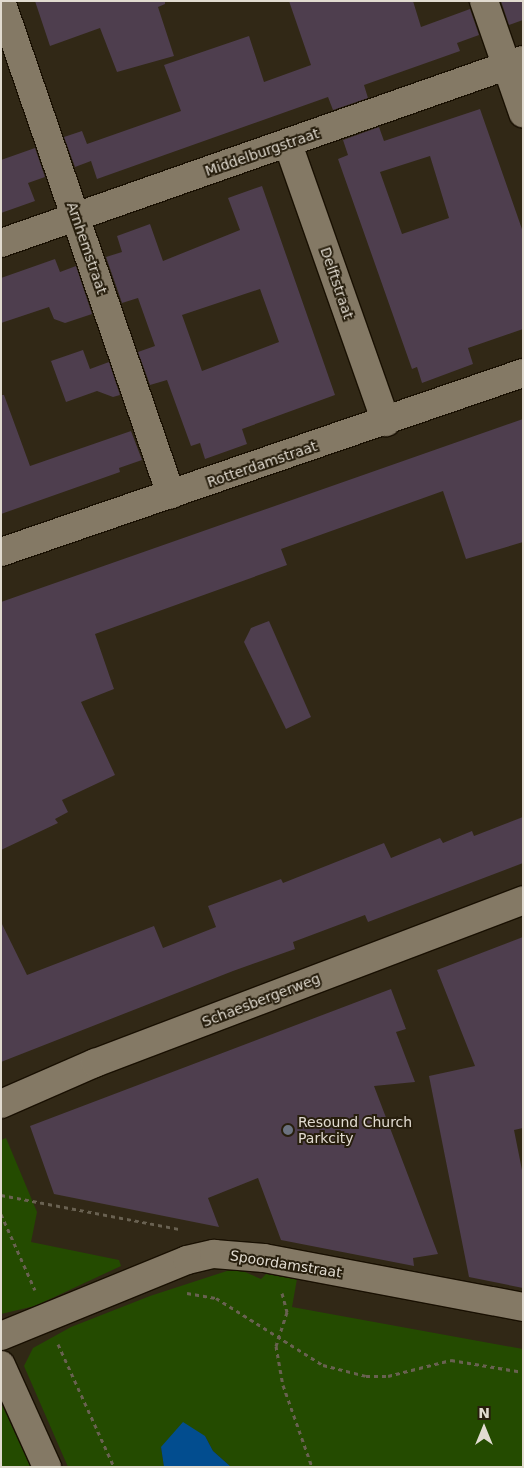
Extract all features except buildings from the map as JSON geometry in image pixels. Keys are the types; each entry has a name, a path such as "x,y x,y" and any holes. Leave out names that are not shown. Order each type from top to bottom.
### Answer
{"street":[{"name":"Arnhemstraat","path":"1,1 171,495"},
{"path":"484,1 514,62 523,113"},
{"name":"Middelburgstraat","path":"1,243 288,144 514,62"},
{"name":"Delftstraat","path":"288,144 386,422"},
{"name":"Rotterdamstraat","path":"1,552 386,422 523,373"},
{"name":"Schaesbergerweg","path":"1,1104 104,1060 523,900"},
{"name":"Spoordamstraat","path":"1,1336 201,1256 240,1255 275,1260 523,1307"},
{"path":"1,1365 47,1467"}],"path":[{"path":"1,1195 187,1231"},
{"path":"275,1260 287,1312 276,1346 283,1385 312,1467"},
{"path":"181,1292 216,1298 278,1339 323,1365 366,1376 388,1376 451,1360 523,1372"},
{"path":"60,1346 66,1341"}],"green space":[{"path":"6,1138 37,1212 31,1242 119,1260 121,1266 35,1306 1,1314 1,1140"},
{"path":"236,1268 261,1279 266,1274 297,1279 292,1307 523,1349 523,1467 231,1467 213,1451 205,1436 161,1447 164,1467 68,1467 24,1366 33,1348 71,1327 150,1296"},
{"path":"1,1403 31,1467 1,1467"}],"water":[{"path":"183,1422 205,1436 213,1451 231,1467 164,1467 161,1447"}],"place":[{"name":"Resound Church Parkcity","path":"288,1130"}]}
